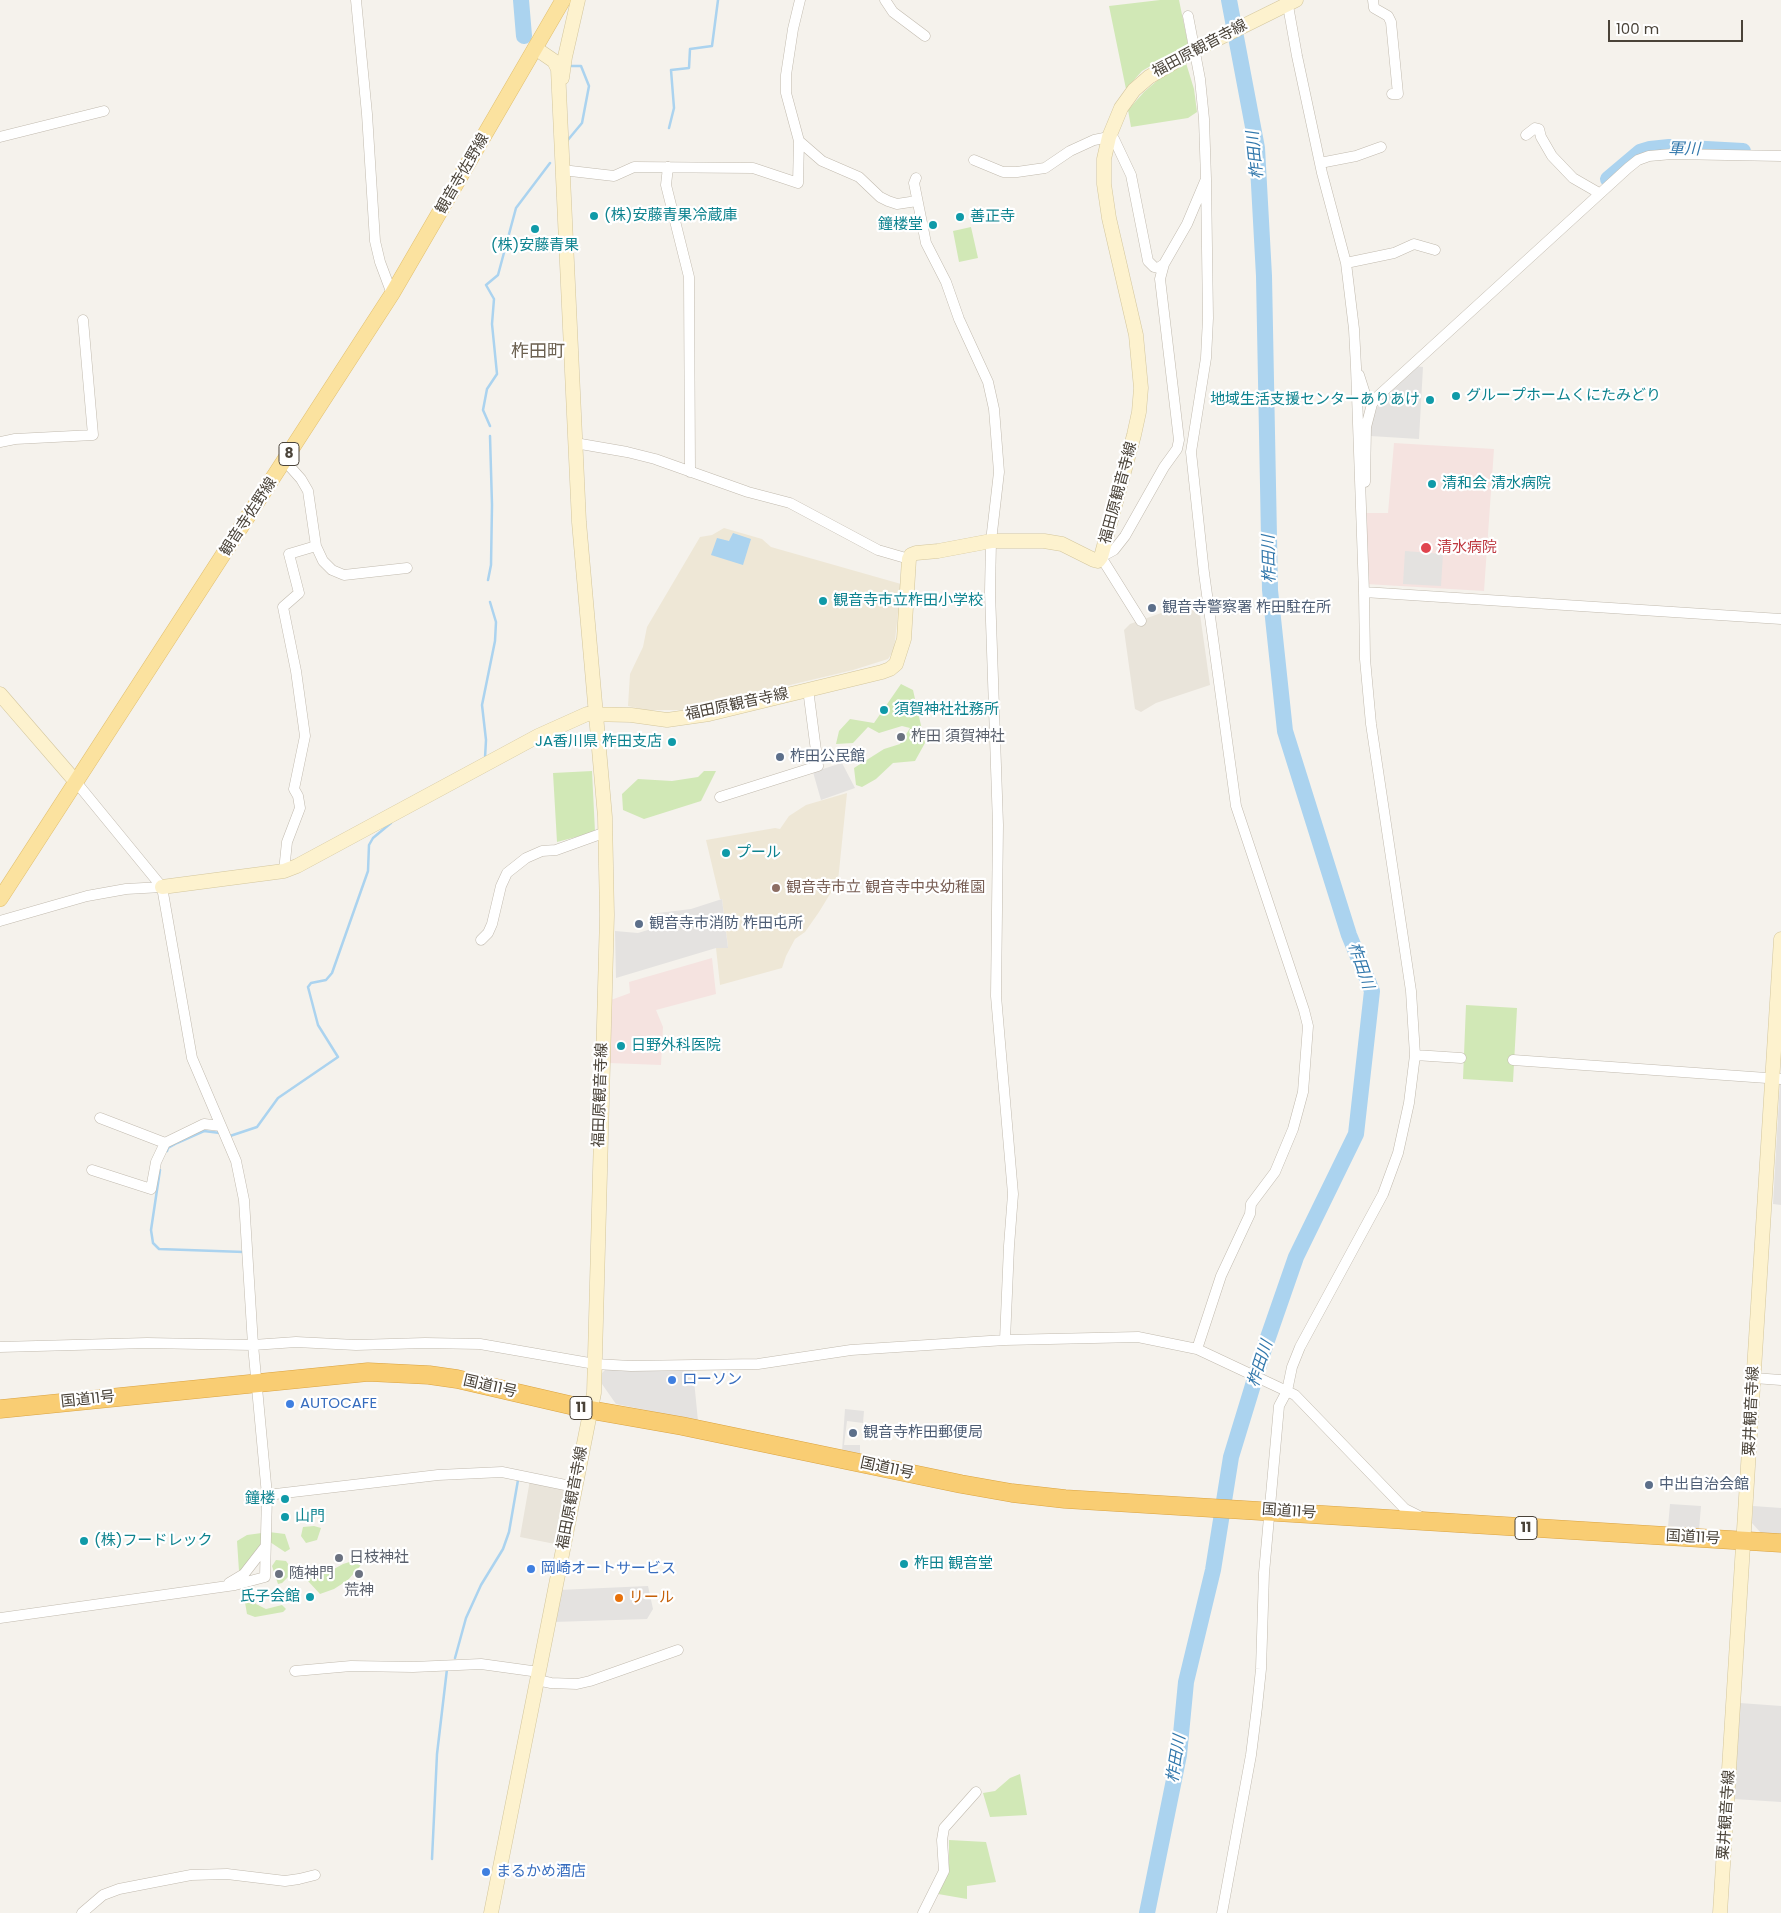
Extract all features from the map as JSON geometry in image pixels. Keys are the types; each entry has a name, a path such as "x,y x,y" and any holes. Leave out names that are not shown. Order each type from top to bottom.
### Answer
{"highway":[{"name":"国道11号","path":"0,1409 368,1372 430,1375 457,1379 591,1410 682,1426 1012,1493 1065,1499 1781,1543"}],"main road":[{"name":"観音寺佐野線","path":"0,899 392,294 563,0"},
{"path":"559,98 565,57 578,0"},
{"name":"福田原観音寺線","path":"491,1913 591,1410 596,1364 595,1314 607,915 606,832 596,714 631,715 667,720 716,712 882,672 896,664 904,639 909,559 911,555 916,553 938,551 991,540 1044,541 1062,544 1098,561 1101,557 1134,435 1139,412 1141,388 1136,335 1109,218 1104,184 1104,159 1109,137 1121,108 1134,90 1148,76 1290,1"},
{"path":"162,887 284,871 297,866 538,736 587,714 596,714 580,532 558,70 554,61 536,48"},
{"path":"0,694 76,782"},
{"name":"粟井観音寺線","path":"1720,1913 1754,1378 1777,1078 1781,939"}],"street":[{"path":"356,0 367,114 375,241 380,262 392,294"},
{"path":"562,170 614,176 634,167 753,168 798,183 799,141 786,93 786,75 793,29 800,0"},
{"path":"1373,0 1374,8 1388,16 1391,22 1398,94 1392,94"},
{"path":"886,1 893,12 925,36"},
{"path":"1222,1913 1251,1755 1257,1707 1261,1668 1264,1573 1279,1406 1287,1391 1292,1367 1300,1346 1383,1194 1398,1154 1409,1103 1415,1055 1411,991 1371,724 1365,659 1354,329 1346,263 1320,163 1297,56 1290,1"},
{"path":"1188,16 1193,51 1200,79 1204,119 1206,179 1208,318 1206,358 1192,452 1204,573 1236,806 1308,1026 1303,1092 1293,1129 1275,1172 1251,1204 1250,1214 1221,1276 1197,1349"},
{"path":"0,137 104,111"},
{"path":"1526,136 1535,128 1539,129 1541,137 1552,156 1572,178 1599,193"},
{"path":"974,160 1003,172 1045,168 1078,146 1109,137 1114,139 1131,174 1148,261 1154,268 1164,264"},
{"path":"799,141 822,161 859,177 880,197 897,204 917,202"},
{"path":"1320,163 1356,156 1381,148"},
{"path":"1360,499 1366,479 1366,426 1376,397 1633,164 1649,156 1672,154 1781,156"},
{"path":"668,167 666,185 689,277 690,472"},
{"path":"916,178 914,183 926,243 946,282 959,319 988,382 994,409 1000,472 991,540 991,651 998,825 996,996 1013,1194 1004,1340"},
{"path":"1141,622 1101,557 1114,550 1125,536 1164,467 1177,449 1180,440 1160,279 1164,264 1187,224 1206,179"},
{"path":"1346,263 1394,253 1414,244 1435,250"},
{"path":"0,442 93,435 83,320"},
{"path":"1356,367 1366,397 1372,404"},
{"path":"575,442 655,459 748,492 790,503 878,550 909,559"},
{"path":"1177,449 1192,452"},
{"path":"285,461 301,478 308,491 316,546 323,561 332,570 344,575 407,568"},
{"path":"284,871 287,842 300,808 298,796 294,789 305,736 296,671 283,607 299,594 289,554 316,546"},
{"path":"1364,592 1781,619"},
{"path":"720,797 818,766 808,689"},
{"path":"0,1618 225,1586 265,1577 267,1495 256,1384 244,1200 236,1161 192,1058 162,887 76,782"},
{"path":"482,940 492,924 501,886 507,873 526,858 542,851 556,850 606,832"},
{"path":"0,921 87,896 126,889 162,887"},
{"path":"1415,1055 1461,1058"},
{"path":"1513,1060 1777,1078"},
{"path":"100,1118 165,1143"},
{"path":"92,1170 151,1189 156,1162 165,1143 204,1124 221,1126"},
{"path":"0,1347 147,1343 253,1345 296,1342 356,1345 480,1344 596,1364 631,1366 758,1364 852,1350 1004,1340 1138,1337 1197,1349 1294,1395 1405,1510 1433,1522"},
{"path":"1754,1378 1781,1380"},
{"path":"267,1495 438,1475 502,1472 575,1486"},
{"path":"225,1586 244,1574 266,1547"},
{"path":"295,1671 351,1666 413,1667 481,1664 538,1676 551,1683 577,1684 678,1650"},
{"path":"923,1913 944,1871 942,1840 944,1828 976,1792"},
{"path":"82,1913 102,1895 120,1889 192,1875 227,1874 285,1880 315,1875"}],"shaded area":[{"path":"1415,366 1423,367 1419,439 1370,436 1371,423 1380,400"},
{"name":"清水病院","path":"1394,443 1494,449 1484,591 1366,584 1364,513 1388,513"},
{"path":"724,528 762,539 771,547 901,584 894,650 888,659 853,670 685,710 645,710 628,706 630,674 643,647 647,627 700,537 712,535"},
{"path":"1405,551 1443,554 1441,586 1403,584"},
{"path":"1198,600 1210,685 1156,703 1141,712 1135,709 1124,630 1130,624"},
{"path":"842,763 855,788 821,800 813,772"},
{"name":"観音寺市立 観音寺中央幼稚園","path":"847,793 838,881 805,932 795,939 782,968 720,985 716,948 728,947 722,899 720,899 706,840 775,828 780,829 789,816 806,805"},
{"path":"722,899 728,948 716,948 616,978 615,931 638,933 651,929 650,914 691,909"},
{"path":"712,958 716,994 656,1010 663,1027 661,1065 609,1063 611,1000 630,993 629,982"},
{"path":"1781,1082 1781,1205 1773,1204"},
{"path":"607,1368 693,1370 698,1421 616,1404 602,1384 602,1373"},
{"path":"845,1409 864,1411 863,1423 847,1421 844,1445 860,1445 860,1455 842,1451"},
{"path":"530,1480 566,1487 555,1544 520,1537"},
{"path":"1670,1504 1701,1506 1699,1530 1668,1527"},
{"path":"1753,1506 1781,1508 1781,1534 1761,1533 1752,1523"},
{"path":"648,1586 653,1609 647,1619 553,1622 559,1590"},
{"path":"1740,1703 1781,1706 1781,1802 1734,1799"}],"green space":[{"path":"1160,0 1179,0 1188,44 1142,71 1126,89 1109,6"},
{"path":"1186,63 1194,89 1197,112 1188,118 1131,127 1128,110 1159,79"},
{"path":"971,227 978,258 959,262 953,231"},
{"path":"901,684 913,690 925,743 915,761 893,763 876,779 862,787 856,785 854,768 884,749 900,744 910,728 902,726 879,733 868,727 853,743 836,744 839,731 850,719 874,723"},
{"path":"592,771 595,832 557,842 553,773"},
{"path":"704,771 716,771 701,801 644,819 623,810 622,794 638,779 672,781 698,777"},
{"path":"1466,1005 1517,1008 1513,1082 1463,1079"},
{"path":"314,1526 321,1528 317,1540 306,1543 301,1536 303,1527"},
{"path":"269,1532 285,1534 290,1549 285,1552 264,1538 244,1571 239,1571 237,1541 247,1535"},
{"path":"276,1560 286,1561 291,1568 288,1577 278,1584 272,1566"},
{"path":"356,1560 361,1565 348,1580 334,1589 320,1594 308,1581 313,1573 325,1574 343,1564"},
{"path":"243,1591 250,1591 256,1604 266,1609 282,1605 286,1609 283,1612 255,1617 247,1614"},
{"path":"1020,1774 1027,1815 990,1817 983,1793 995,1791 1010,1778"},
{"path":"949,1840 986,1842 996,1882 967,1886 967,1899 938,1894 949,1869"}],"water":[{"path":"733,533 751,539 743,565 711,555 717,538 729,541"}],"waterway":[{"path":"521,0 524,36"},
{"path":"669,128 674,108 671,70 689,68 690,49 712,46 718,0"},
{"name":"柞田川","path":"1147,1913 1179,1755 1186,1682 1213,1570 1231,1457 1264,1349 1296,1257 1356,1134 1372,991 1349,935 1285,731 1270,590 1264,276 1257,148 1229,0"},
{"path":"567,141 582,123 589,86 581,66 568,66"},
{"name":"軍川","path":"1608,179 1640,152 1650,149 1669,147 1743,151"},
{"path":"490,426 483,410 487,389 497,374 492,324 494,299 486,285 498,275 516,208 550,163"},
{"path":"488,580 491,565 492,505 490,436"},
{"path":"485,758 486,740 482,705 495,641 496,622 490,602"},
{"path":"230,1136 257,1127 278,1098 338,1057 318,1025 308,987 311,983 326,980 332,973 368,871 369,845 373,838 391,823"},
{"path":"167,1151 168,1148 177,1143 204,1131 220,1133"},
{"path":"160,1170 151,1230 153,1243 159,1249 244,1252"},
{"path":"455,1658 466,1618 481,1585 503,1549 509,1532 518,1480"},
{"path":"432,1859 437,1754 447,1669"}],"place":[{"name":"(株)安藤青果冷蔵庫","path":"594,216"},
{"name":"善正寺","path":"960,217"},
{"name":"鐘楼堂","path":"933,225"},
{"name":"(株)安藤青果","path":"535,229"},
{"name":"グループホームくにたみどり","path":"1456,396"},
{"name":"地域生活支援センターありあけ","path":"1430,400"},
{"name":"清和会 清水病院","path":"1432,484"},
{"name":"清水病院","path":"1426,548"},
{"name":"観音寺市立柞田小学校","path":"823,601"},
{"name":"観音寺警察署 柞田駐在所","path":"1152,608"},
{"name":"須賀神社社務所","path":"884,710"},
{"name":"柞田 須賀神社","path":"901,737"},
{"name":"JA香川県 柞田支店","path":"672,742"},
{"name":"柞田公民館","path":"780,757"},
{"name":"プール","path":"726,853"},
{"name":"観音寺市立 観音寺中央幼稚園","path":"776,888"},
{"name":"観音寺市消防 柞田屯所","path":"639,924"},
{"name":"日野外科医院","path":"621,1046"},
{"name":"ローソン","path":"672,1380"},
{"name":"AUTOCAFE","path":"290,1404"},
{"name":"観音寺柞田郵便局","path":"853,1433"},
{"name":"中出自治会館","path":"1649,1485"},
{"name":"鐘楼","path":"285,1499"},
{"name":"山門","path":"285,1517"},
{"name":"(株)フードレック","path":"84,1541"},
{"name":"日枝神社","path":"339,1558"},
{"name":"柞田 観音堂","path":"904,1564"},
{"name":"岡崎オートサービス","path":"531,1569"},
{"name":"随神門","path":"279,1574"},
{"name":"荒神","path":"359,1574"},
{"name":"氏子会館","path":"310,1597"},
{"name":"リール","path":"619,1598"},
{"name":"まるかめ酒店","path":"486,1872"}],"district":[{"name":"柞田町","path":"538,352"}]}
